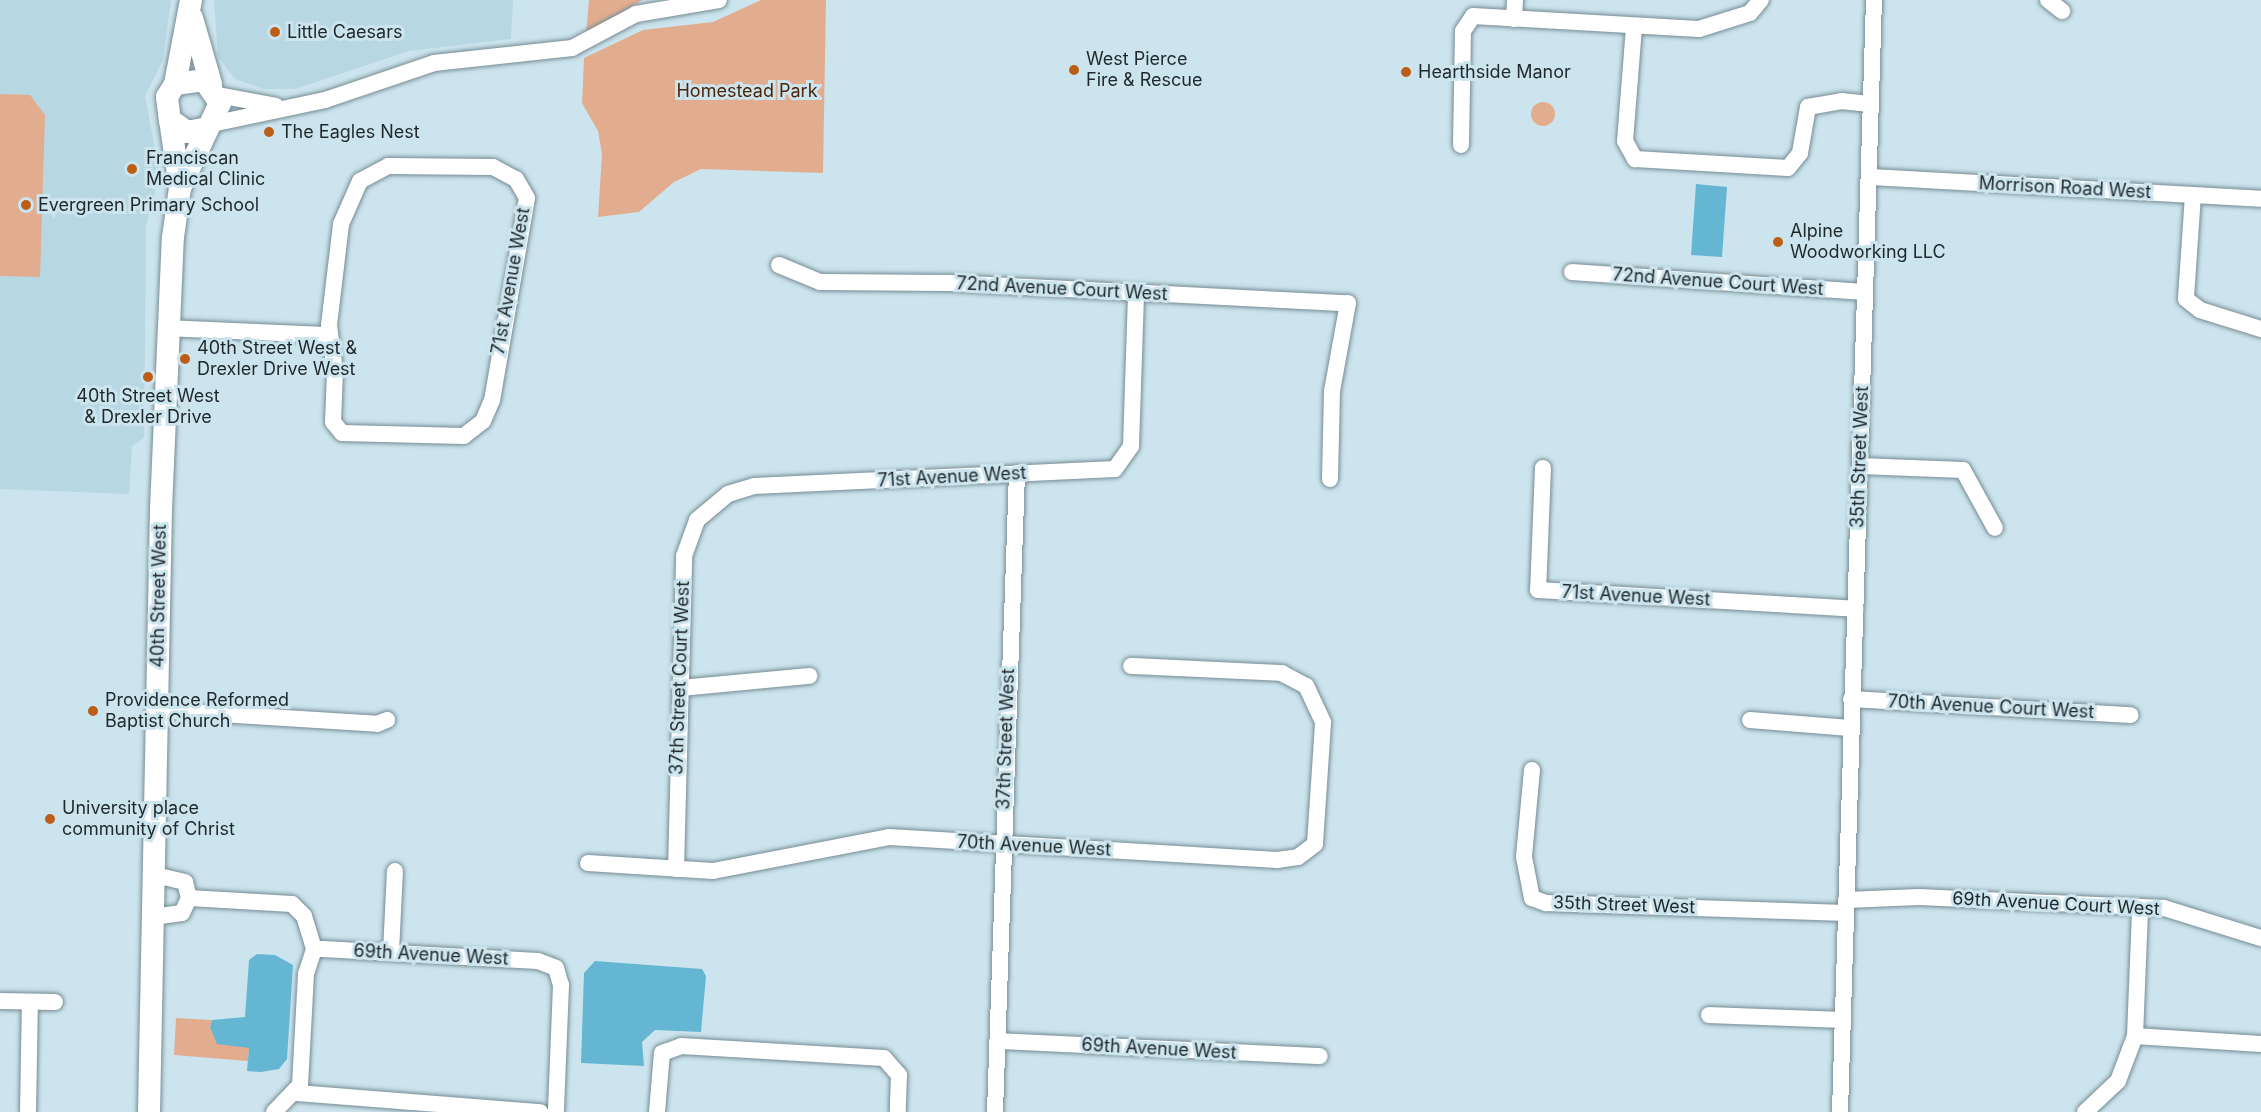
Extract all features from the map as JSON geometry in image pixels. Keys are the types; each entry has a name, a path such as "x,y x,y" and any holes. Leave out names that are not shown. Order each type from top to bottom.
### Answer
{"main road":[{"path":"190,7 219,110 210,126 187,132 170,120 167,97 176,84 190,7"},
{"path":"176,84 189,78 214,90"},
{"name":"40th Street West","path":"149,1112 167,328 180,188 170,120"},
{"name":"40th Street West","path":"180,188 210,126"}],"street":[{"path":"210,126 280,107 340,96 434,63 572,48 636,15 719,0"},
{"path":"1514,18 1515,0"},
{"path":"1461,145 1464,24 1473,16 1634,27 1707,27 1750,13 1761,0"},
{"name":"35th Street West","path":"1840,1112 1874,0"},
{"path":"1634,27 1626,151 1643,160 1788,168 1800,153 1808,107 1840,101 1870,104"},
{"path":"214,90 280,107"},
{"name":"71st Avenue West","path":"388,166 493,167 516,179 526,198 522,238 492,400 474,430 450,438 337,431 329,335 341,224 369,172 388,166"},
{"name":"Morrison Road West","path":"1870,177 2261,199"},
{"path":"2193,195 2186,299 2200,310 2261,329"},
{"name":"72nd Avenue Court West","path":"779,265 820,282 1348,303 1332,390 1330,479"},
{"name":"72nd Avenue Court West","path":"1572,272 1864,292"},
{"name":"71st Avenue West","path":"719,499 753,486 1115,469 1131,446 1136,294"},
{"path":"167,328 329,335"},
{"path":"1860,466 1963,470 1995,528"},
{"name":"71st Avenue West","path":"1543,468 1538,590 1855,609"},
{"name":"37th Street West","path":"995,1112 1002,843 1017,473"},
{"name":"37th Street Court West","path":"676,869 687,544 697,520 719,499"},
{"name":"70th Avenue West","path":"588,863 676,869 733,869 889,837 1298,857 1319,836 1323,722 1306,686 1282,673 1131,666"},
{"path":"681,688 809,676"},
{"name":"70th Avenue Court West","path":"1851,699 2131,715"},
{"path":"157,710 377,724 387,720"},
{"path":"1750,720 1850,728"},
{"name":"35th Street West","path":"1532,770 1524,857 1532,898 1546,903 1846,907"},
{"path":"391,952 395,871"},
{"path":"153,917 182,913 189,898 184,882 154,875"},
{"name":"69th Avenue Court West","path":"1846,907 1919,897 2140,909 2164,908 2261,938"},
{"path":"189,898 292,904 304,916 311,953 297,1093"},
{"path":"2085,1112 2118,1082 2135,1036 2140,909"},
{"name":"69th Avenue West","path":"311,953 391,952 538,961 556,968 561,986 556,1112"},
{"path":"0,1001 55,1002"},
{"path":"28,1112 30,1002"},
{"path":"1709,1015 1843,1020"},
{"path":"2135,1036 2261,1044"},
{"name":"69th Avenue West","path":"998,1041 1320,1056"},
{"path":"657,1112 662,1053 681,1046 892,1063 899,1075 898,1112"},
{"path":"274,1112 297,1093 540,1112"}],"shaded area":[{"path":"0,0 171,0 163,60 145,96 160,175 146,225 144,438 132,446 129,494 0,489"},
{"path":"214,0 513,0 511,39 409,51 295,89 264,89 235,79 218,57"}],"green space":[{"path":"589,0 642,0 586,35"},
{"name":"Homestead Park","path":"761,0 826,0 823,173 701,169 674,182 639,212 598,217 602,154 598,131 582,103 584,58 643,30 713,22"},
{"path":"0,94 30,95 45,115 40,277 0,276"},
{"path":"1543,102 1551,106 1555,114 1551,122 1543,126 1535,122 1531,114 1535,106"},
{"path":"176,1018 212,1020 210,1027 249,1048 248,1061 174,1055"}],"water":[{"path":"1696,184 1727,187 1722,257 1691,255"},
{"path":"257,954 275,955 293,965 287,1059 279,1069 261,1072 247,1071 249,1048 217,1044 210,1027 212,1020 245,1017 249,960"},
{"path":"595,961 702,969 706,976 701,1032 655,1030 642,1042 644,1066 581,1063 584,973"}],"place":[{"name":"Little Caesars","path":"275,32"},
{"name":"West Pierce Fire & Rescue","path":"1074,70"},
{"name":"Hearthside Manor","path":"1406,72"},
{"name":"The Eagles Nest","path":"269,132"},
{"name":"Franciscan Medical Clinic","path":"132,169"},
{"name":"Evergreen Primary School","path":"26,205"},
{"name":"Alpine Woodworking LLC","path":"1778,242"},
{"name":"40th Street West & Drexler Drive West","path":"185,359"},
{"name":"40th Street West & Drexler Drive","path":"148,377"},
{"name":"Providence Reformed Baptist Church","path":"93,711"},
{"name":"University place community of Christ","path":"50,819"}]}
